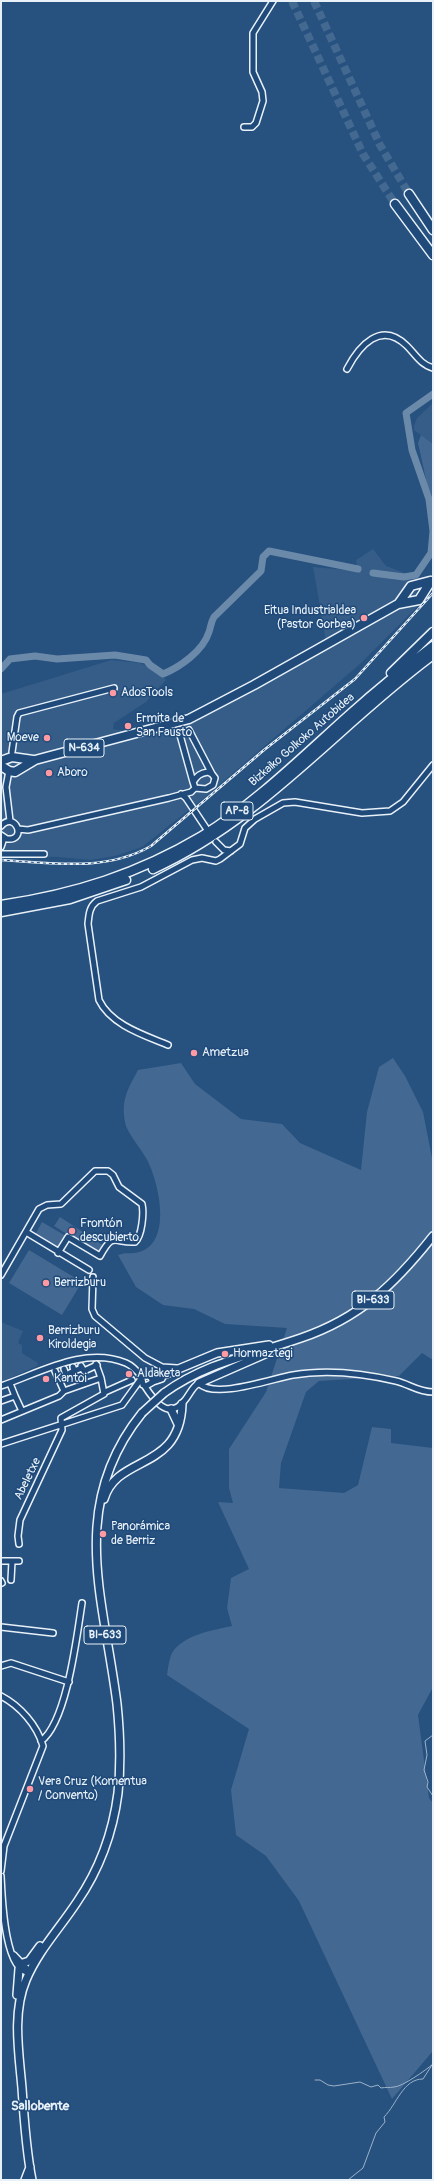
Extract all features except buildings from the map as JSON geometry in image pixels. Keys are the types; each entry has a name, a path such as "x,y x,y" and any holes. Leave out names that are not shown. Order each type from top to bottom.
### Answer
{"highway":[{"path":"409,194 433,230"},
{"path":"394,204 433,255"},
{"name":"N-634","path":"35,760 15,755 5,765 16,772 20,768 35,760 189,719 260,682 398,604 421,598 422,589 432,580"},
{"name":"N-634","path":"398,604 413,584 422,589"},
{"path":"408,590 408,596 412,600"},
{"path":"348,716 433,632"},
{"name":"Bizkaiko Golkoko Autobidea","path":"1,905 30,901 99,884 157,861 203,835 225,820 300,760 348,716 433,646"},
{"name":"Bizkaiko Golkoko Autobidea","path":"1,912 70,899 102,889 161,865 211,838 281,786 390,690 433,655"},
{"path":"15,755 21,764 20,768"}],"main road":[{"name":"BI-633","path":"32,2180 23,2115 18,2021 22,1992 30,1972 87,1887 101,1859 111,1828 118,1793 120,1764 118,1717 97,1579 97,1522 103,1487 110,1465 126,1435 142,1413 164,1393 188,1377 204,1369 295,1340 337,1324 373,1301 400,1276 433,1236"},
{"path":"199,1383 295,1340"},
{"path":"152,1379 217,1353 262,1345 281,1344"},
{"path":"97,1522 108,1489 118,1478 163,1450 174,1436 182,1404"},
{"path":"170,1409 178,1424"},
{"path":"18,2021 15,2007 22,1966 29,1961 43,1942 61,1924"},
{"path":"25,2180 30,2166"}],"street":[{"path":"244,127 252,127 256,123 263,101 262,92 253,72 253,33 273,1"},
{"path":"347,369 355,355 367,340 382,336 401,340 423,363 433,368"},
{"path":"15,755 17,717 19,713 114,688"},
{"path":"18,829 28,830 193,790 206,789 213,785 215,778 189,730"},
{"path":"180,735 193,782 193,790 189,803"},
{"path":"5,765 10,821"},
{"path":"168,1045 129,1029 104,1009 99,1000 88,924 89,912 92,904 141,887 192,860 202,858 216,861 220,859 240,844 248,825 266,811 283,803 295,802 362,813 390,811 411,794 433,765"},
{"path":"193,782 200,774 212,774"},
{"path":"181,794 206,828"},
{"path":"1,826 10,821"},
{"path":"1,847 2,837 10,840 15,837 18,829 16,824 10,821"},
{"path":"216,842 224,850 232,851"},
{"path":"220,859 224,850"},
{"path":"1,854 44,854"},
{"path":"1,1275 42,1206 61,1204 89,1176 99,1170 108,1171 113,1175 119,1187 142,1204 143,1219 138,1239 134,1242 114,1239 108,1243 100,1256 68,1237 58,1253"},
{"path":"26,1232 58,1253 89,1270"},
{"path":"92,1277 92,1309 95,1316 145,1358 159,1366 177,1368"},
{"path":"1,1386 45,1368 90,1358 99,1358 126,1363 134,1369 159,1406 170,1409 182,1404 195,1386 199,1383 215,1389 241,1388 293,1374 357,1373 398,1381 419,1390 433,1392"},
{"path":"58,1378 73,1369 82,1367 84,1371 96,1365 105,1392"},
{"path":"159,1366 164,1375"},
{"path":"144,1385 148,1386 159,1366"},
{"path":"64,1369 66,1374"},
{"path":"55,1371 64,1391"},
{"path":"1,1444 122,1405 141,1379 146,1375 152,1379"},
{"path":"1,1420 59,1396 64,1391 101,1378"},
{"path":"152,1379 152,1396"},
{"path":"61,1425 61,1418 104,1394 105,1392 132,1380"},
{"path":"11,1386 22,1411"},
{"path":"1,1401 15,1396"},
{"name":"Abeletxe","path":"20,1544 20,1520 58,1440 62,1430 61,1425"},
{"path":"1,1561 19,1561"},
{"path":"11,1580 12,1561"},
{"path":"41,1741 49,1733 69,1682 82,1603"},
{"path":"1,1626 53,1633"},
{"path":"1,1666 11,1663 69,1682"},
{"path":"1,1696 24,1712 41,1741 43,1749 2,1848 1,1871"},
{"path":"1,1876 8,1941 12,1953 22,1966 25,1973 30,1972"}],"shaded area":[{"path":"433,403 433,444 414,430 414,426 417,418"},
{"path":"421,435 433,444 433,499 427,484 418,443"},
{"path":"373,549 386,566 405,573 422,602 360,664 203,799 142,847 115,856 91,860 58,857 1,856 1,694 111,660 140,663 156,670 166,680 146,702 114,723 113,729 130,732 184,716 247,686 326,641 313,567 358,571 356,560"},
{"path":"393,1058 405,1076 423,1112 433,1163 433,1360 422,1353 399,1376 319,1381 306,1392 281,1463 279,1488 344,1493 358,1485 372,1427 391,1429 391,1443 433,1448 433,1687 418,1715 429,1798 433,1803 433,2051 392,2099 299,1901 266,1856 236,1835 231,1790 249,1729 167,1675 172,1653 183,1642 199,1634 232,1626 227,1608 231,1578 249,1569 218,1502 233,1503 229,1488 229,1449 266,1392 287,1328 225,1324 194,1309 163,1305 136,1287 118,1255 135,1253 146,1249 154,1242 160,1219 160,1206 155,1179 146,1158 128,1130 125,1122 124,1107 126,1094 138,1070 181,1063 195,1084 241,1119 282,1124 300,1143 361,1170 367,1112 379,1067"},
{"name":"Frontón descubierto","path":"60,1217 104,1246 99,1254 54,1226"},
{"path":"42,1222 66,1236 58,1250 35,1235"},
{"name":"Berrizburu","path":"29,1250 82,1282 62,1315 9,1283"},
{"path":"1,1322 23,1331 18,1343 22,1345 22,1353 38,1363 37,1366 1,1382"}],"waterway":[{"path":"373,573 404,577 416,575 431,553 433,531 429,499 412,450 406,413 433,394"},
{"path":"1,669 10,659 35,656 57,659 115,655 146,660 150,665 163,674 190,658 202,646 214,617 261,571 263,557 269,551 358,569"},
{"path":"433,1735 425,1741 427,1755 424,1770 428,1782 427,1787 433,1796"},
{"path":"315,2080 320,2080 328,2085 334,2086 360,2082 371,2087 378,2085 381,2088 392,2087 408,2081 433,2064"},
{"path":"348,2180 363,2168 376,2133 385,2122 384,2117 401,2093 410,2083 423,2079 432,2065"}],"tunnel":[{"path":"292,1 363,154 395,204"},
{"path":"314,1 380,145 409,194"}],"railway":[{"path":"1,860 59,864 97,863 116,860 151,846 264,750 355,679 433,593"}],"place":[{"name":"Eitua Industrialdea (Pastor Gorbea)","path":"364,618"},
{"name":"AdosTools","path":"113,693"},
{"name":"Ermita de San Fausto","path":"128,726"},
{"name":"Moeve","path":"47,738"},
{"name":"Aboro","path":"49,773"},
{"name":"Ametzua","path":"194,1053"},
{"name":"Frontón descubierto","path":"72,1231"},
{"name":"Berrizburu","path":"46,1283"},
{"name":"Berrizburu Kiroldegia","path":"40,1338"},
{"name":"Hormaztegi","path":"225,1354"},
{"name":"Aldaketa","path":"129,1374"},
{"name":"Kantoi","path":"46,1379"},
{"name":"Panorámica de Berriz","path":"103,1534"},
{"name":"Vera Cruz (Komentua / Convento)","path":"30,1789"}],"district":[{"name":"Sallobente","path":"40,2107"}]}
